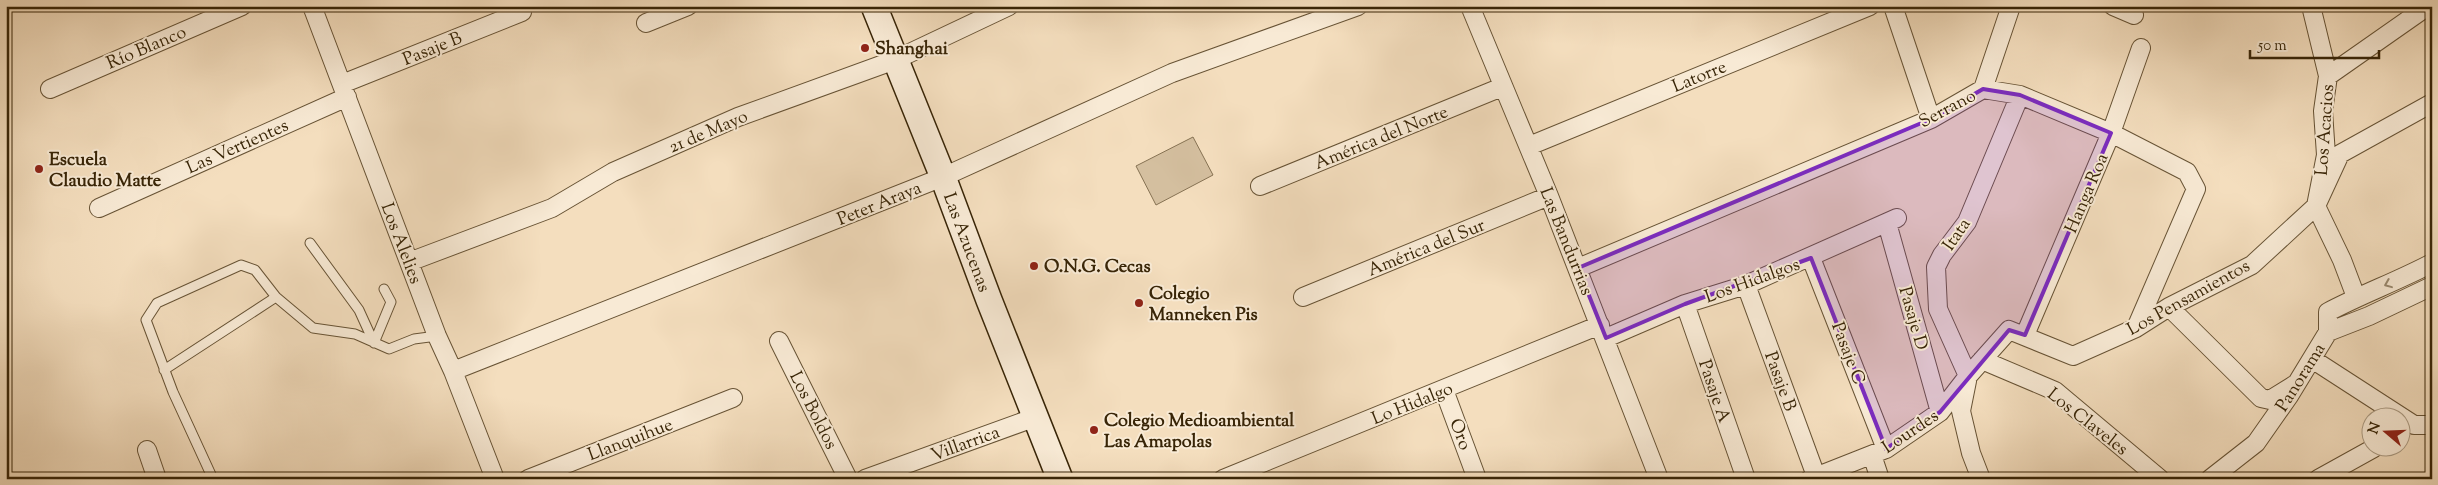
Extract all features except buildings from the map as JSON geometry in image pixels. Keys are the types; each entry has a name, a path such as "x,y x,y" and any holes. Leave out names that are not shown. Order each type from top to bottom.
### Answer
{"street":[{"name":"Río Blanco","path":"50,89 242,6"},
{"name":"Los Alelies","path":"312,6 437,336 495,479"},
{"path":"646,23 688,6"},
{"name":"Las Azucenas","path":"874,6 944,177 1060,479"},
{"name":"21 de Mayo","path":"409,262 552,208 613,172 738,117 895,60 1009,6"},
{"name":"Peter Araya","path":"453,372 944,177 1172,73 1358,6"},
{"name":"Las Bandurrias","path":"1470,6 1578,268 1659,479"},
{"name":"Latorre","path":"1529,146 1870,6"},
{"path":"1893,6 1931,119"},
{"path":"1983,89 2012,6"},
{"path":"2113,6 2134,15"},
{"path":"2311,6 2328,76"},
{"name":"Los Acacios","path":"2316,206 2326,155 2323,111 2328,76 2428,6"},
{"name":"Pasaje B","path":"344,90 522,12"},
{"name":"Hanga Roa","path":"2025,335 2111,133 2140,48"},
{"name":"América del Norte","path":"1260,186 1502,87"},
{"name":"Serrano","path":"1578,268 1931,119 1983,89 2020,95 2111,133 2188,172 2196,189 2136,328"},
{"name":"Las Vertientes","path":"99,208 344,90"},
{"name":"Itata","path":"1968,376 1938,309 1936,267 1967,222 2020,95"},
{"name":"Los Pensamientos","path":"1968,376 2009,330 2073,356 2136,328 2169,307 2252,265 2316,206 2340,154 2432,103"},
{"name":"América del Sur","path":"1303,297 1549,196"},
{"path":"2316,206 2342,260 2356,297"},
{"name":"Los Hidalgos","path":"1603,332 1746,285 1892,221"},
{"name":"Pasaje D","path":"1892,221 1940,412"},
{"name":"Pasaje C","path":"1811,258 1879,452 1880,479"},
{"path":"2328,332 2328,312 2356,297 2407,276 2432,263"},
{"name":"Pasaje B","path":"1746,285 1813,478"},
{"name":"Panorama","path":"2210,479 2256,443 2289,396 2328,332 2369,316 2432,286"},
{"name":"Pasaje A","path":"1685,304 1746,479"},
{"path":"2169,307 2261,398 2270,400 2296,384"},
{"name":"Lo Hidalgo","path":"1224,479 1444,390 1603,332"},
{"name":"Los Boldos","path":"780,341 848,479"},
{"path":"2312,359 2378,408"},
{"name":"Los Claveles","path":"1982,360 2055,390 2160,479"},
{"path":"1968,376 1961,411 1971,453 1981,479"},
{"name":"Lourdes","path":"1813,478 1879,452 1940,412 1968,376"},
{"name":"Oro","path":"1444,390 1477,479"},
{"name":"Llanquihue","path":"528,479 733,398"},
{"name":"Villarrica","path":"865,479 1036,417"},
{"path":"2410,428 2432,424"},
{"path":"147,450 157,479"},
{"path":"2318,479 2360,456"}],"lane":[{"path":"310,242 359,310 374,343"},
{"path":"212,479 164,370 146,320 157,303 241,265 255,270 276,297 313,328 355,334 389,349 414,338 437,336"},
{"path":"374,343 390,302 384,289"},
{"path":"164,370 276,297"}],"highlighted area":[{"path":"1983,89 2020,95 2111,133 2025,335 2009,330 1940,412 1886,449 1811,258 1685,304 1606,338 1578,268 1931,119"}],"shaded area":[{"path":"1193,137 1213,175 1156,205 1136,166"}],"place":[{"name":"Shanghai","path":"865,48"},
{"name":"Escuela Claudio Matte","path":"39,169"},
{"name":"O.N.G. Cecas","path":"1034,266"},
{"name":"Colegio Manneken Pis","path":"1139,303"},
{"name":"Colegio Medioambiental Las Amapolas","path":"1094,430"}]}
